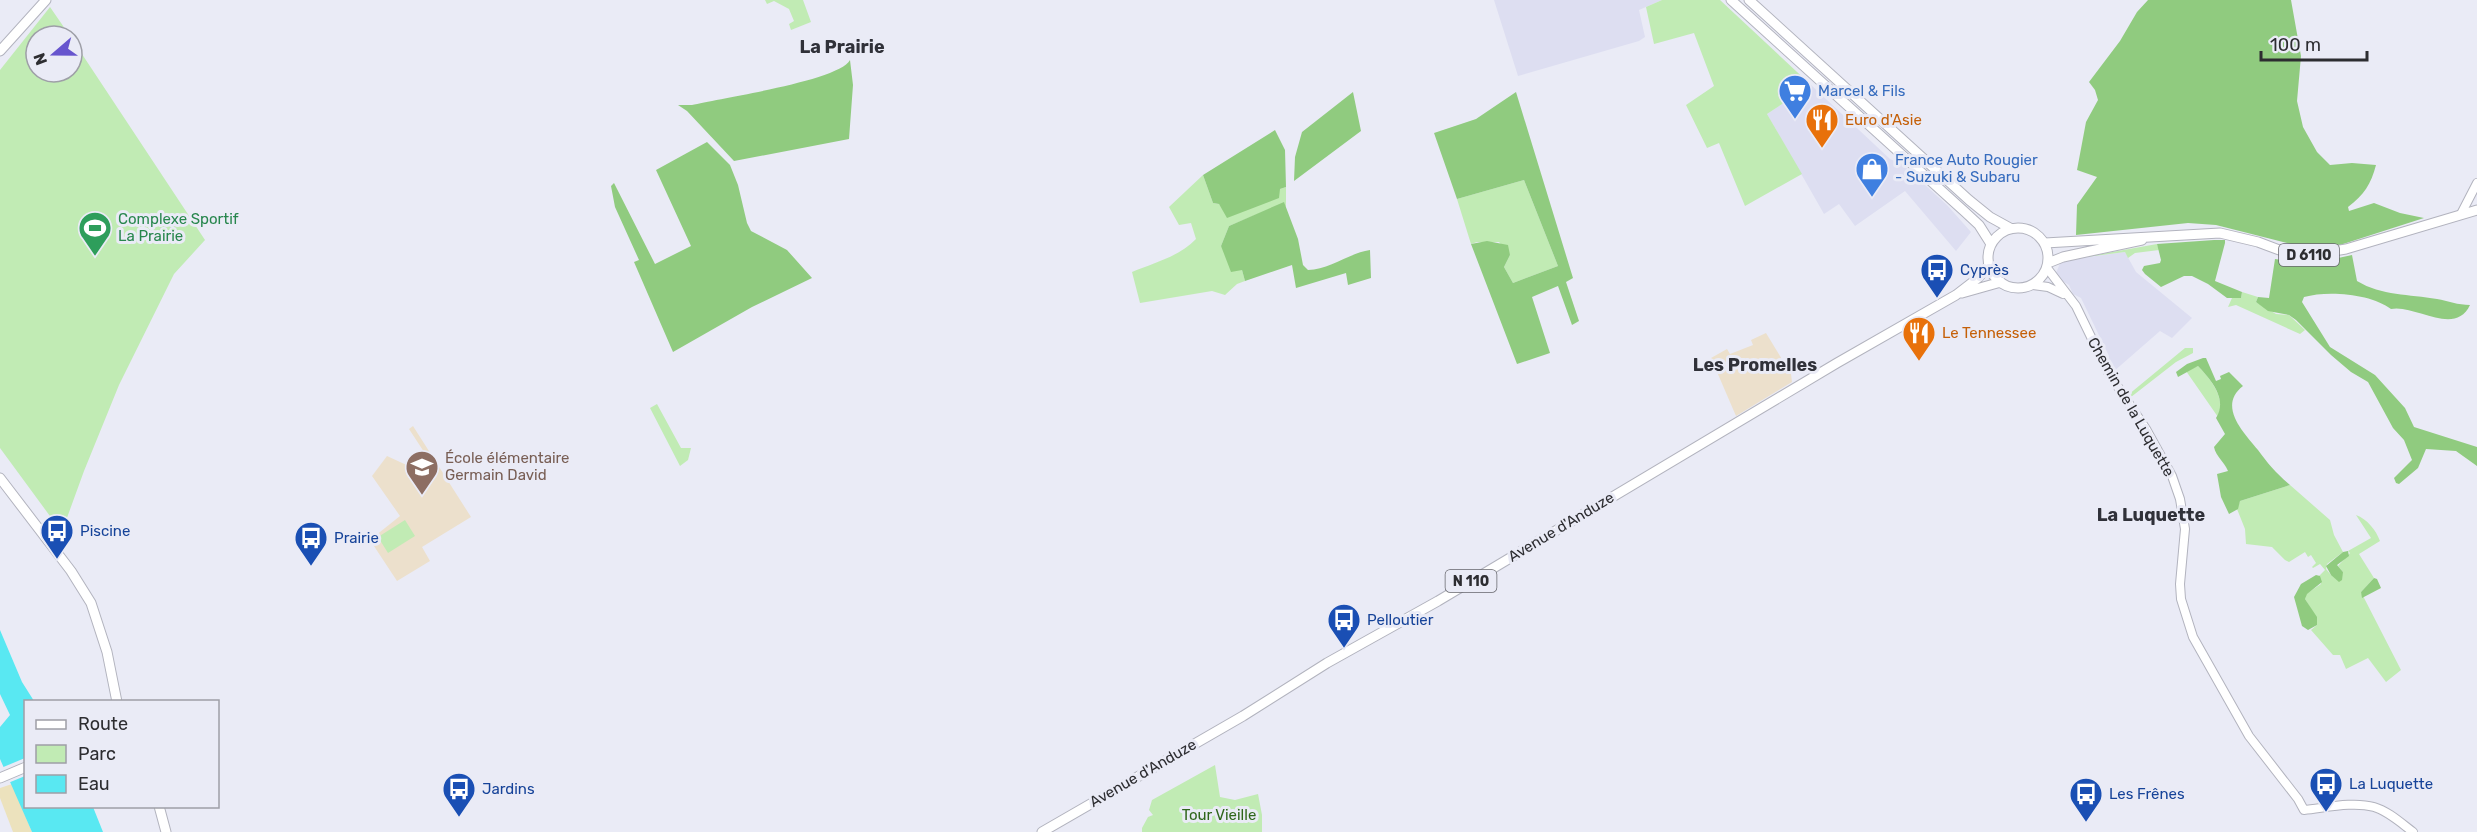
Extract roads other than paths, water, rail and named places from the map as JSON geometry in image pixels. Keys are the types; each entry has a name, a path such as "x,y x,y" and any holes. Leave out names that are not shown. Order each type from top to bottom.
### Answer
{"main road":[{"path":"0,51 46,0"},
{"path":"1731,0 1979,225 1991,243"},
{"path":"1749,0 1969,200 1990,217 2010,228"},
{"name":"D 6110","path":"2045,243 2220,233 2258,242 2290,254 2310,255 2346,249 2477,210"},
{"path":"2018,227 2034,232 2045,243 2048,266 2033,285 2016,288 2001,282 1989,265 1991,243 2010,228 2018,227"},
{"name":"D 6110","path":"2048,266 2063,256 2154,236"},
{"name":"Avenue d'Anduze","path":"1042,832 1956,295 1978,278 1989,265"},
{"name":"Avenue d'Anduze","path":"1956,295 2001,282"},
{"path":"0,478 60,557 91,603 109,660 117,700"},
{"path":"0,778 24,768"},
{"path":"159,808 166,832"}],"street":[{"path":"2461,214 2477,183"},
{"name":"Chemin de la Luquette","path":"2048,266 2076,306 2108,372 2146,429 2172,476 2180,499 2185,529 2180,584 2181,598 2193,637 2249,736 2304,810 2371,806 2396,819 2413,832"},
{"path":"2033,285 2053,289 2067,296"}],"water":[{"path":"0,630 22,682 33,700 24,700 24,808 93,808 103,832 32,832 0,759 0,727 10,715 0,694"}],"place":[{"name":"Marcel & Fils","path":"1795,120"},
{"name":"Euro d'Asie","path":"1822,149"},
{"name":"France Auto Rougier - Suzuki & Subaru","path":"1872,198"},
{"name":"Complexe Sportif La Prairie","path":"95,257"},
{"name":"Cyprès","path":"1937,299"},
{"name":"Le Tennessee","path":"1919,362"},
{"name":"École élémentaire Germain David","path":"422,496"},
{"name":"Piscine","path":"57,560"},
{"name":"Prairie","path":"311,567"},
{"name":"Pelloutier","path":"1344,649"},
{"name":"La Luquette","path":"2326,813"},
{"name":"Jardins","path":"459,818"},
{"name":"Les Frênes","path":"2086,823"}],"district":[{"name":"La Prairie","path":"842,47"},
{"name":"Les Promelles","path":"1755,365"},
{"name":"La Luquette","path":"2151,515"}],"park label":[{"name":"Tour Vieille","path":"1219,815"}]}
